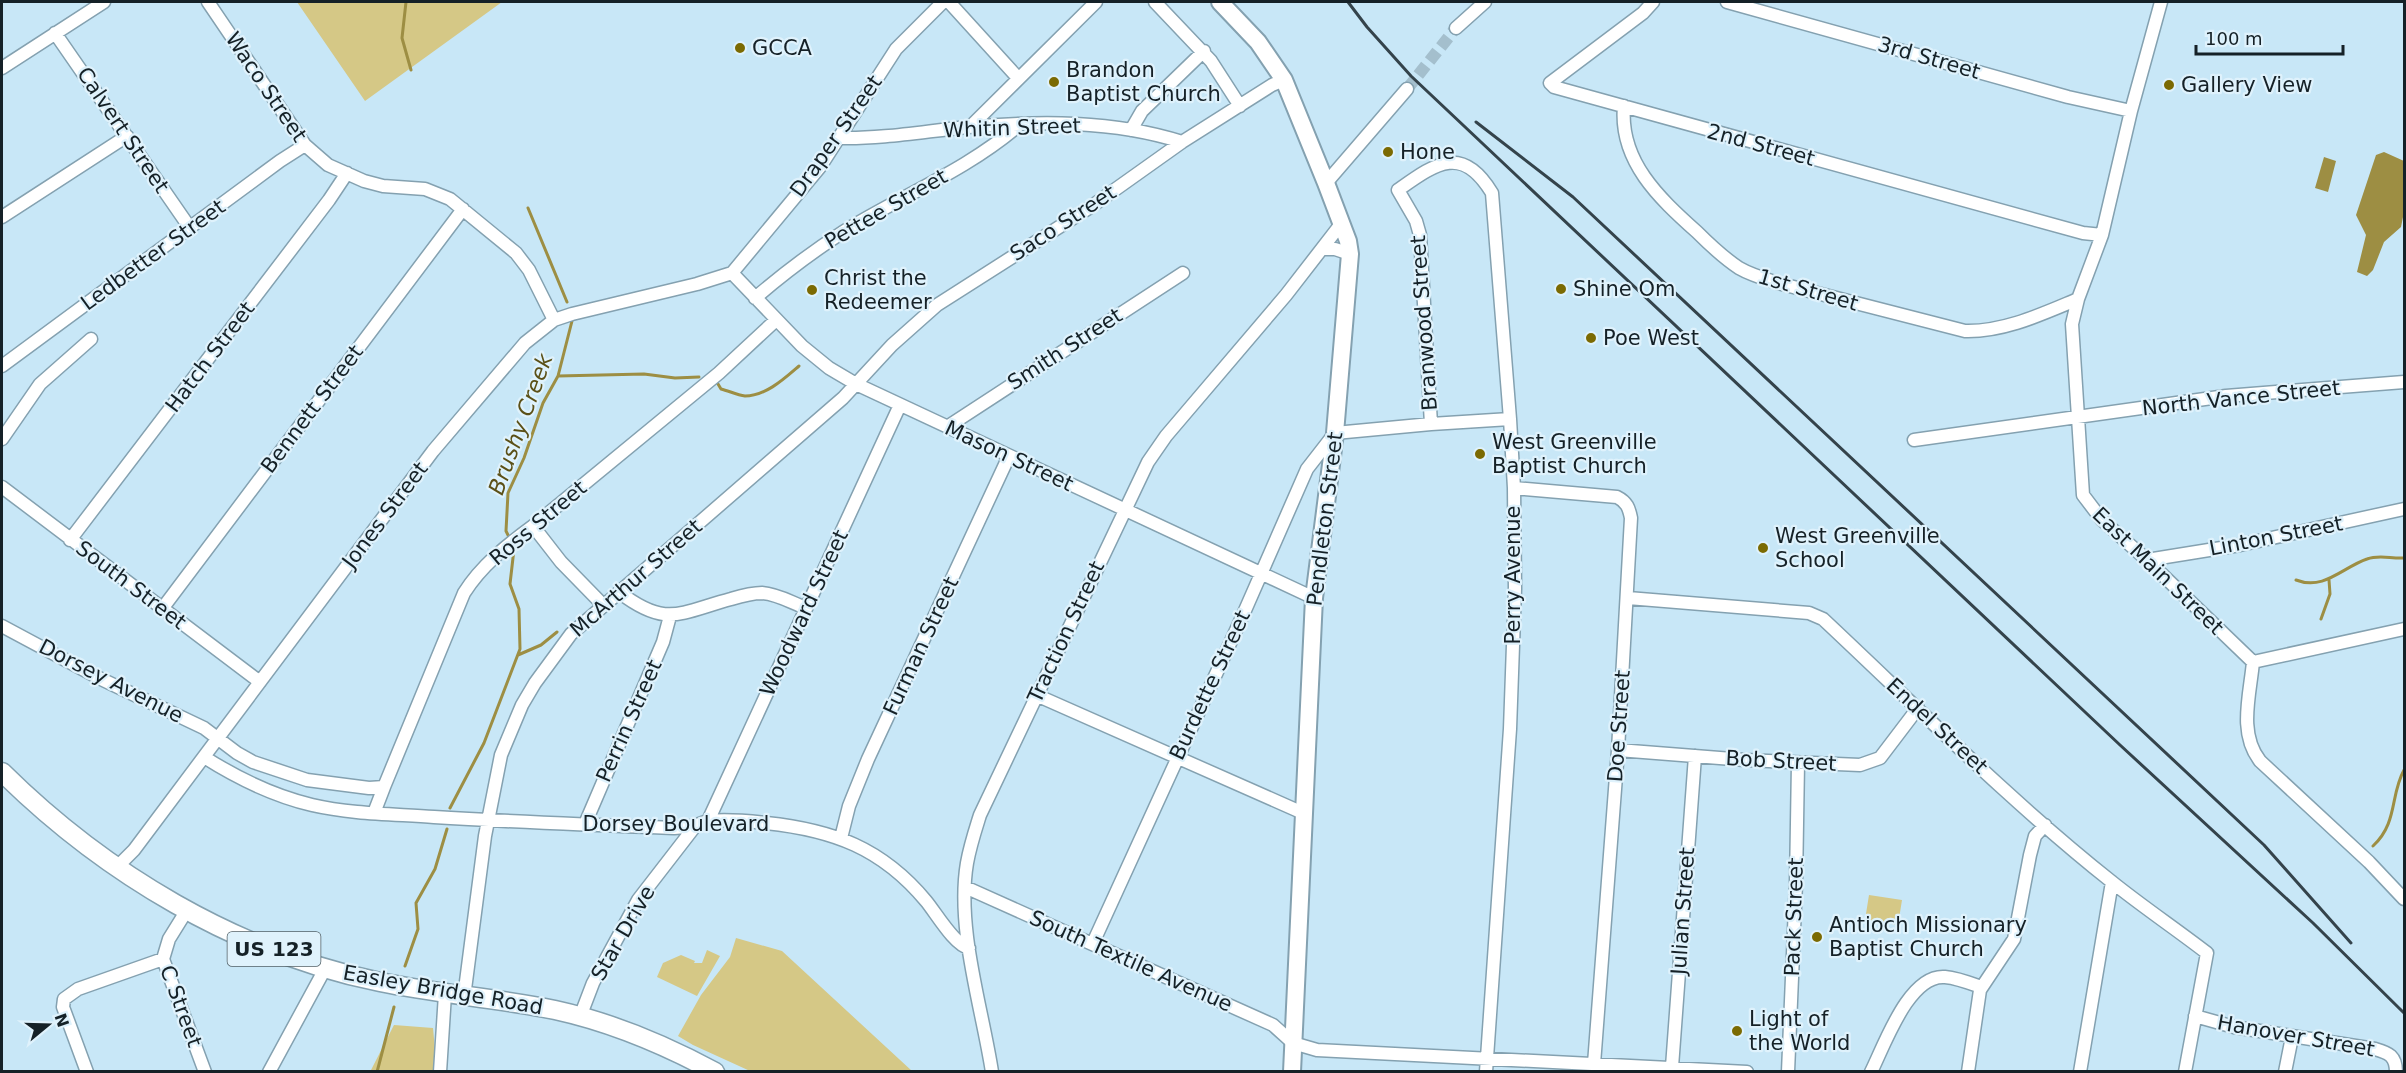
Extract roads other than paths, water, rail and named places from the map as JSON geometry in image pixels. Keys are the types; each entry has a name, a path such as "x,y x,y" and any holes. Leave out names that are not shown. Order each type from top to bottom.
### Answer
{"highway":[{"name":"Easley Bridge Road","path":"2,772 58,824 116,868 187,910 263,945 326,967 379,982 464,997 536,1006 580,1017 633,1035 689,1066 715,1071"}],"main road":[{"name":"Pendleton Street","path":"1220,2 1256,40 1284,80 1326,183 1348,242 1350,254 1335,433 1314,598 1292,1071"}],"street":[{"path":"2,68 104,2"},
{"name":"Waco Street","path":"208,2 305,145 328,165 372,184 433,191 450,199 516,252 529,270 554,320"},
{"name":"Draper Street","path":"732,273 805,185 840,138 861,101 896,49 942,2"},
{"path":"949,2 1018,78"},
{"path":"970,127 1096,2"},
{"path":"1155,2 1204,51 1240,105"},
{"path":"1456,28 1485,2"},
{"name":"2nd Street","path":"1653,2 1643,13 1550,83 1554,87 2063,228 2102,235"},
{"name":"3rd Street","path":"1728,2 2068,97 2131,111"},
{"name":"East Main Street","path":"2161,2 2131,111 2102,235 2078,299 2072,330 2083,495 2102,520 2253,662"},
{"name":"Calvert Street","path":"55,33 189,228"},
{"path":"1131,130 1142,111 1204,51"},
{"name":"Saco Street","path":"856,384 892,345 937,305 1092,206 1182,142 1272,85 1284,80"},
{"path":"1326,183 1407,89"},
{"name":"1st Street","path":"1624,106 1622,121 1626,141 1637,167 1649,186 1724,257 1754,275 1965,331 1990,330 2009,325 2078,299"},
{"name":"Whitin Street","path":"840,138 970,127 1076,123 1131,130 1182,142"},
{"name":"Pettee Street","path":"755,298 778,278 826,244 947,174 1005,137 1019,125"},
{"path":"2,218 127,136"},
{"name":"Ledbetter Street","path":"2,366 305,145"},
{"name":"Perry Avenue","path":"1398,190 1442,162 1455,162 1476,172 1492,194 1510,419 1514,488 1515,589 1510,729 1486,1071"},
{"name":"Hatch Street","path":"70,540 329,200 347,173"},
{"name":"Branwood Street","path":"1398,190 1416,221 1420,235 1431,424"},
{"name":"Bennett Street","path":"162,609 463,209"},
{"name":"Traction Street","path":"992,1071 969,948 965,887 970,848 981,814 1148,462 1166,436 1286,295 1341,224"},
{"path":"1322,249 1335,249 1350,254"},
{"name":"Mason Street","path":"732,273 814,357 856,384 1314,598"},
{"name":"Jones Street","path":"116,868 134,850 433,451 525,343 554,320 732,273"},
{"name":"Smith Street","path":"947,427 1183,273"},
{"name":"Ross Street","path":"384,788 464,593 479,572 509,544 719,373 776,320"},
{"path":"2,439 40,384 91,339"},
{"name":"North Vance Street","path":"1914,440 2226,396 2404,382"},
{"name":"McArthur Street","path":"464,997 488,820 501,755 522,705 561,645 603,605 856,384"},
{"name":"Woodward Street","path":"708,821 900,405"},
{"path":"1335,433 1510,419"},
{"name":"Burdette Street","path":"1093,943 1307,469 1335,433"},
{"name":"Furman Street","path":"841,838 849,806 868,759 1009,456"},
{"name":"South Street","path":"2,487 260,682"},
{"name":"Doe Street","path":"1514,488 1605,495 1623,500 1629,508 1631,518 1618,750 1594,1064"},
{"name":"Linton Street","path":"2147,560 2241,545 2404,509"},
{"path":"533,526 561,562 603,605"},
{"path":"619,592 640,608 670,616 745,595 762,593 778,596 806,608"},
{"name":"Endel Street","path":"1628,598 1817,614 2045,825 2112,882 2207,953 2196,1016"},
{"name":"Perrin Street","path":"585,824 663,642 670,616"},
{"name":"Dorsey Avenue","path":"2,626 99,678 187,719 218,739"},
{"path":"2404,629 2253,662 2246,728 2251,750 2260,761 2369,862 2404,899"},
{"path":"1036,695 1303,813"},
{"name":"Bob Street","path":"1618,750 1798,763 1848,765 1871,763 1880,758 1889,748 1918,708"},
{"path":"218,739 245,757 286,774 325,783 384,788 374,813"},
{"name":"Julian Street","path":"1672,1067 1695,756"},
{"name":"Dorsey Boulevard","path":"204,757 255,784 291,799 331,809 488,820 674,828 708,821 741,821 799,826 841,838 889,866 926,900 955,939 964,947 969,948"},
{"name":"Pack Street","path":"1788,1071 1796,883 1798,763"},
{"name":"Star Drive","path":"580,1017 593,983 633,907 696,825"},
{"path":"1968,1071 1981,987 2014,939 2035,836 2045,825"},
{"path":"2080,1071 2112,882"},
{"name":"South Textile Avenue","path":"965,887 1273,1025 1293,1043"},
{"name":"C Street","path":"187,910 169,939 163,959 205,1071"},
{"path":"87,1071 63,1007 64,999 78,989 163,959"},
{"path":"258,1071 270,1069 326,967"},
{"path":"1871,1071 1909,996 1924,983 1943,976 1981,987"},
{"path":"440,1071 445,994"},
{"path":"2185,1071 2196,1016"},
{"name":"Hanover Street","path":"2196,1016 2234,1028 2375,1049 2389,1053 2395,1065"},
{"path":"2285,1071 2292,1037"},
{"path":"1293,1043 1317,1050 1748,1071"}],"waterway":[{"name":"Brushy Creek","path":"406,2 402,38 411,70"},
{"name":"Brushy Creek","path":"528,208 567,302"},
{"name":"Brushy Creek","path":"510,539 506,531 508,493 524,458 543,403 558,376 572,321"},
{"path":"718,384 721,389 736,394 753,395 775,386 799,366"},
{"path":"558,376 644,374 675,378 699,377"},
{"name":"Brushy Creek","path":"450,808 484,743 520,649 519,609 510,584 513,545"},
{"path":"2296,580 2306,583 2324,580 2372,558 2404,558"},
{"path":"2321,619 2330,594 2329,580"},
{"path":"518,655 541,645 557,632"},
{"path":"2373,846 2386,828 2404,770"},
{"name":"Brushy Creek","path":"405,966 418,929 416,903 435,869 447,829"},
{"name":"Brushy Creek","path":"377,1072 394,1007"}],"tunnel":[{"path":"1407,89 1456,28"}],"railway":[{"path":"1348,2 1411,76 2120,745 2313,923 2404,1013"},
{"path":"1476,122 1573,197 2264,845 2351,943"}],"place":[{"name":"GCCA","path":"740,48"},
{"name":"Brandon Baptist Church","path":"1054,82"},
{"name":"Gallery View","path":"2169,85"},
{"name":"Hone","path":"1388,152"},
{"name":"Shine Om","path":"1561,289"},
{"name":"Christ the Redeemer","path":"812,290"},
{"name":"Poe West","path":"1591,338"},
{"name":"West Greenville Baptist Church","path":"1480,454"},
{"name":"West Greenville School","path":"1763,548"},
{"name":"Antioch Missionary Baptist Church","path":"1817,937"},
{"name":"Light of the World","path":"1737,1031"}]}
